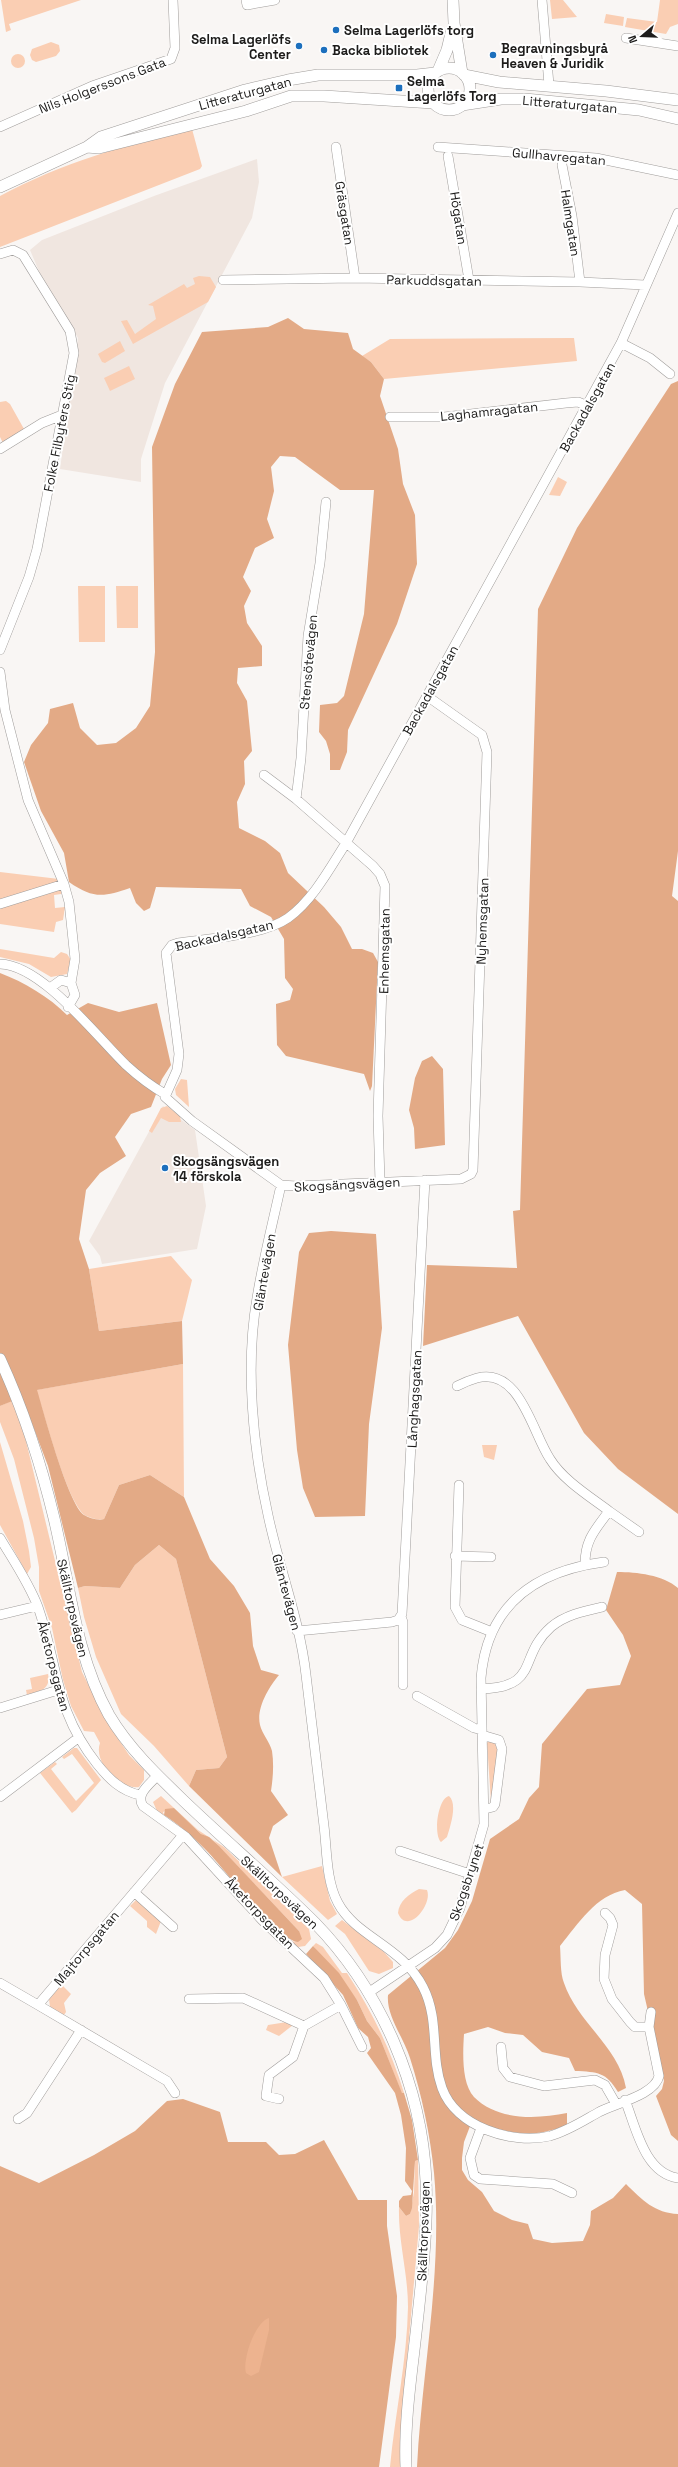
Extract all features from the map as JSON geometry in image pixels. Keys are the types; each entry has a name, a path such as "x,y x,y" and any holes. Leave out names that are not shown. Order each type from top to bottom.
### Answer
{"street":[{"name":"Nils Holgerssons Gata","path":"0,127 92,86 171,59 175,48 173,0"},
{"path":"247,3 275,0"},
{"path":"453,0 454,23 463,74 470,90 467,100 462,105"},
{"path":"542,0 549,86"},
{"path":"433,103 428,89 431,78 437,72 447,50 454,23"},
{"path":"626,38 678,44"},
{"name":"Litteraturgatan","path":"0,187 87,147 101,137 245,90 318,75 417,75 437,72 450,68 463,74 499,82 678,100"},
{"name":"Litteraturgatan","path":"87,147 99,148 246,110 291,96 324,96 433,103 446,110 453,110 462,105 501,99 525,99 639,110 678,119"},
{"name":"Gullhavregatan","path":"438,146 596,158 678,175"},
{"name":"Gräsgatan","path":"336,147 355,278"},
{"name":"Högatan","path":"448,156 469,280"},
{"name":"Halmgatan","path":"562,165 572,216 580,282"},
{"name":"Backadalsgatan","path":"165,1094 177,1070 179,1054 165,959 167,950 178,943 246,932 287,919 307,898 346,843 622,344 645,285 678,213"},
{"name":"Folke Filbyters Stig","path":"0,254 13,250 23,255 70,331 74,353 35,536 29,577 0,650"},
{"name":"Parkuddsgatan","path":"223,280 355,278 580,282 645,285"},
{"path":"622,344 650,358 670,374"},
{"name":"Laghamragatan","path":"390,417 444,417 578,402 588,406"},
{"path":"0,449 42,423 62,415"},
{"name":"Stensötevägen","path":"296,799 301,758 308,636 320,563 326,502"},
{"path":"0,672 3,709 28,800 64,884 69,902 75,958 71,982 75,995 68,1007"},
{"name":"Nyhemsgatan","path":"427,696 482,735 487,752 473,1170 471,1174"},
{"name":"Enhemsgatan","path":"264,775 296,799 373,866 380,874 385,886 378,1116 380,1182"},
{"path":"0,904 64,884"},
{"name":"Skogsängsvägen","path":"0,964 18,968 34,975 50,988 126,1065 165,1094 166,1099 192,1120 282,1185 296,1186 461,1179 471,1174"},
{"path":"50,988 61,980 71,982"},
{"name":"Långhagsgatan","path":"403,1685 403,1622 401,1617 405,1586 424,1180"},
{"name":"Gläntevägen","path":"282,1185 256,1299 253,1404 256,1453 267,1514 306,1670 326,1846 335,1896 352,1921 398,1954 410,1966 425,1990 431,2009 436,2034 436,2066 442,2088 453,2107 464,2118 482,2128 520,2137 546,2137 564,2131 616,2104 651,2090 658,2082 658,2068 649,2027"},
{"name":"Skälltorpsvägen","path":"0,1359 26,1424 54,1517 79,1642 92,1680 117,1728 158,1775 222,1838 312,1920 334,1943 368,1993 384,2020 405,2073 421,2137 426,2178 425,2238 406,2432 406,2467"},
{"path":"457,1386 478,1378 496,1378 515,1390 550,1459 563,1475 639,1532"},
{"path":"459,1485 454,1598 456,1613 466,1622 492,1632"},
{"path":"585,1564 585,1548 590,1537 609,1511"},
{"name":"Åketorpsgatan","path":"0,1538 37,1606 46,1637 58,1690 78,1738 108,1777 124,1790 140,1795 140,1801 149,1812 183,1836 215,1866 262,1920 312,1964 324,1978 342,2005 362,2047"},
{"path":"455,1556 491,1557"},
{"name":"Skogsbrynet","path":"368,1993 435,1948 446,1935 460,1908 481,1842 485,1809 481,1689 483,1657 492,1632 506,1609 530,1586 556,1573 585,1564 604,1562"},
{"path":"0,1615 37,1606"},
{"path":"481,1689 502,1687 516,1681 526,1670 535,1646 549,1628 570,1616 602,1607"},
{"path":"297,1631 392,1622 401,1617"},
{"path":"0,1708 58,1690"},
{"path":"417,1696 482,1733 499,1740 502,1749 496,1804 493,1807 485,1809"},
{"path":"0,1797 78,1738"},
{"path":"140,1795 158,1775"},
{"name":"Majtorpsgatan","path":"38,2005 183,1836"},
{"path":"400,1851 470,1874"},
{"path":"134,1892 173,1927"},
{"path":"605,1913 610,1918 613,1925 603,1967 606,1986 635,2027 649,2027 651,2012"},
{"path":"0,1983 167,2081 175,2093"},
{"path":"189,1999 243,1998 304,2026"},
{"path":"279,2099 267,2097 267,2080 269,2075 294,2057 304,2026 342,2005"},
{"path":"18,2119 27,2113 81,2030"},
{"path":"500,2047 503,2068 510,2077 544,2086 595,2080 605,2085 616,2104"},
{"path":"625,2100 648,2157 657,2168 670,2177 678,2178"},
{"path":"482,2128 470,2158 474,2175 480,2179 553,2184 572,2193"}],"shaded area":[{"path":"1,0 81,0 9,24 11,30 6,32"},
{"path":"550,0 563,0 577,17 552,19"},
{"path":"660,0 678,0 678,24 670,27 666,34 625,27 627,18 657,22"},
{"path":"606,14 624,17 623,26 604,23"},
{"path":"51,42 59,45 60,51 56,56 36,62 32,60 30,55 32,49"},
{"path":"15,54 21,54 25,58 25,64 21,68 15,68 11,64 11,58"},
{"path":"192,129 202,166 200,169 0,247 0,196 23,184 94,156"},
{"path":"257,159 259,182 252,218 165,383 141,459 141,482 60,469 78,338 41,276 30,250 42,240 154,196"},
{"path":"199,276 210,277 216,287 208,302 133,344 121,321 127,320 135,334 156,319 153,306 148,305 184,284 187,288 195,284 193,278"},
{"path":"288,318 304,329 348,333 353,349 371,362 384,379 380,396 398,449 403,484 415,515 417,564 397,624 348,730 347,752 340,770 330,770 330,754 326,741 319,732 320,705 337,703 344,696 364,614 374,490 340,490 295,457 280,456 271,467 274,491 267,519 274,538 255,548 243,577 251,591 244,606 247,623 262,646 262,666 238,668 237,683 247,701 252,751 244,761 245,784 237,802 239,828 265,841 280,853 288,873 324,907 341,927 352,949 362,949 373,953 378,962 372,1086 370,1091 364,1074 286,1056 277,1045 276,1004 290,1000 293,989 285,978 284,939 271,917 250,906 241,889 156,887 150,908 144,911 136,903 130,888 106,895 99,895 77,888 69,882 64,853 41,811 24,762 31,745 48,723 50,709 73,703 80,728 97,745 116,743 136,728 150,706 155,652 152,447 175,384 202,332 268,327"},
{"path":"574,338 577,361 384,379 371,362 362,356 390,339"},
{"path":"120,341 125,351 105,363 102,362 98,354"},
{"path":"129,366 135,379 110,391 104,378"},
{"path":"678,381 678,851 672,896 678,901 678,1514 618,1469 584,1433 518,1316 423,1346 427,1265 517,1268 513,1211 520,1210 538,609 577,528 671,384"},
{"path":"6,401 10,404 24,429 3,443 0,437 0,402"},
{"path":"558,477 567,482 560,496 549,495"},
{"path":"78,586 105,586 105,642 79,642"},
{"path":"116,586 138,586 138,628 117,628"},
{"path":"0,872 59,879 63,891 61,894 54,895 55,908 65,907 63,920 56,922 54,932 0,924"},
{"path":"0,949 54,958 61,952 67,954 71,960 67,974 51,977 29,964 0,957"},
{"path":"0,973 36,991 60,1008 67,1015 88,1003 119,1012 157,1003 171,1065 162,1079 151,1107 131,1114 115,1137 126,1156 100,1173 86,1190 79,1239 89,1269 99,1331 182,1321 183,1364 37,1390 64,1477 71,1494 84,1515 99,1520 104,1519 119,1485 150,1475 184,1497 210,1559 234,1586 250,1613 253,1646 261,1670 279,1675 271,1685 264,1698 259,1718 261,1728 270,1744 272,1751 273,1771 271,1791 288,1815 273,1826 269,1838 282,1877 189,1786 196,1770 219,1768 227,1757 176,1559 159,1545 135,1565 120,1588 85,1586 78,1588 48,1466 22,1397 0,1406"},
{"path":"432,1056 443,1069 445,1145 415,1149 414,1128 409,1110 415,1078 422,1061"},
{"path":"181,1079 187,1080 189,1107 176,1095 175,1089"},
{"name":"Skogsängsvägen 14 förskola","path":"163,1106 195,1130 206,1206 197,1249 102,1264 100,1256 89,1241"},
{"path":"167,1106 180,1116 181,1122 169,1122 161,1118 152,1133 149,1131 161,1108"},
{"path":"331,1231 376,1234 382,1328 369,1424 365,1516 315,1517 303,1488 297,1450 288,1345 299,1252 309,1233"},
{"path":"171,1256 192,1280 182,1321 99,1331 89,1269"},
{"path":"183,1364 184,1497 150,1475 119,1485 104,1519 96,1519 82,1513 68,1488 62,1472 36,1390"},
{"path":"13,1400 24,1433 82,1672 107,1722 129,1755 144,1770 144,1780 139,1787 131,1787 123,1784 109,1773 100,1758 100,1743 94,1732 84,1731 71,1706 63,1680 52,1628 39,1591 39,1567 34,1538 14,1459 0,1422 0,1406"},
{"path":"0,1442 23,1521 31,1567 27,1574 0,1525"},
{"path":"482,1445 497,1445 494,1460 484,1457"},
{"path":"159,1545 176,1559 227,1757 219,1768 196,1770 189,1786 154,1746 121,1714 96,1657 84,1617 78,1588 85,1586 120,1588 135,1565"},
{"path":"617,1572 657,1577 678,1588 678,2141 671,2135 656,2096 662,2089 664,2081 644,1994 642,1904 625,1890 615,1893 596,1904 560,1946 562,1975 570,1997 615,2060 622,2073 626,2088 618,2092 614,2085 601,2074 575,2071 569,2058 542,2052 523,2035 505,2033 488,2027 464,2034 463,2058 465,2075 467,2084 474,2097 484,2105 506,2114 531,2117 567,2113 567,2125 554,2130 520,2133 498,2129 472,2121 464,2142 462,2170 468,2180 482,2192 494,2211 512,2220 528,2224 533,2239 552,2243 583,2241 590,2225 591,2211 613,2198 626,2184 649,2205 662,2211 678,2214 678,2467 417,2467 434,2284 436,2210 434,2173 428,2129 418,2087 407,2050 392,2019 388,2003 388,1995 445,1948 458,1930 472,1901 490,1839 519,1819 529,1798 539,1787 542,1744 587,1689 620,1685 631,1656 623,1635 606,1610"},
{"path":"48,1674 48,1683 44,1689 27,1695 26,1690 32,1689 30,1678"},
{"path":"489,1740 498,1742 494,1801 491,1802 487,1743"},
{"path":"74,1748 77,1748 101,1780 72,1813 40,1773 55,1762 57,1764 51,1769 76,1801 94,1783 72,1754 64,1759 62,1757"},
{"path":"161,1796 198,1830 224,1847 309,1929 311,1939 305,1946 298,1947 290,1941 298,1942 299,1931 213,1840 201,1834 174,1808 163,1812 164,1815 157,1811 153,1802"},
{"path":"449,1796 453,1804 450,1828 447,1837 441,1842 437,1832 438,1817 442,1803 445,1798"},
{"path":"174,1808 201,1834 209,1837 219,1846 299,1931 302,1939 298,1942 288,1938 276,1929 263,1916 213,1857 185,1830 164,1815 165,1809"},
{"path":"322,1866 330,1901 337,1914 328,1920 282,1877"},
{"path":"419,1889 427,1890 428,1896 423,1910 413,1920 407,1921 402,1919 398,1913 402,1901"},
{"path":"137,1899 161,1921 156,1934 147,1927 147,1921 130,1906"},
{"path":"342,1920 384,1952 393,1962 393,1968 379,1974 369,1971 345,1934 335,1926"},
{"path":"316,1943 323,1947 342,1973 347,1973 365,2002 387,2046 404,2093 402,2094 380,2038 367,2021 357,2000 313,1946"},
{"path":"313,1946 339,1973 357,2000 367,2021 380,2038 402,2093 404,2093 412,2120 418,2160 415,2161 412,2208 410,2214 406,2216 399,2207 399,2201 403,2196 411,2195 412,2191 405,2181 406,2148 401,2115 395,2093 367,2053 371,2048 368,2037 358,2028 343,1995 306,1954"},
{"path":"61,1984 71,1994 64,2003 66,2012 64,2015 50,2007 49,1999"},
{"path":"287,2022 293,2025 279,2036 266,2030 268,2025"},
{"path":"183,2099 220,2112 228,2142 266,2142 279,2155 295,2154 324,2140 358,2200 387,2200 387,2226 397,2296 396,2337 379,2467 0,2467 0,2166 39,2183 94,2155 135,2131 167,2101"},
{"path":"418,2160 419,2226 400,2439 400,2467 390,2467 403,2367 408,2307 408,2294 400,2232 399,2207 406,2216 410,2214 414,2192 415,2161"},
{"path":"269,2318 269,2330 259,2372 251,2376 246,2373 245,2367 248,2351 259,2326"}],"place":[{"name":"Selma Lagerlöfs torg","path":"336,30"},
{"name":"Selma Lagerlöfs Center","path":"299,46"},
{"name":"Backa bibliotek","path":"324,50"},
{"name":"Begravningsbyrå Heaven & Juridik","path":"493,55"},
{"name":"Selma Lagerlöfs Torg","path":"399,88"},
{"name":"Skogsängsvägen 14 förskola","path":"165,1168"}]}
